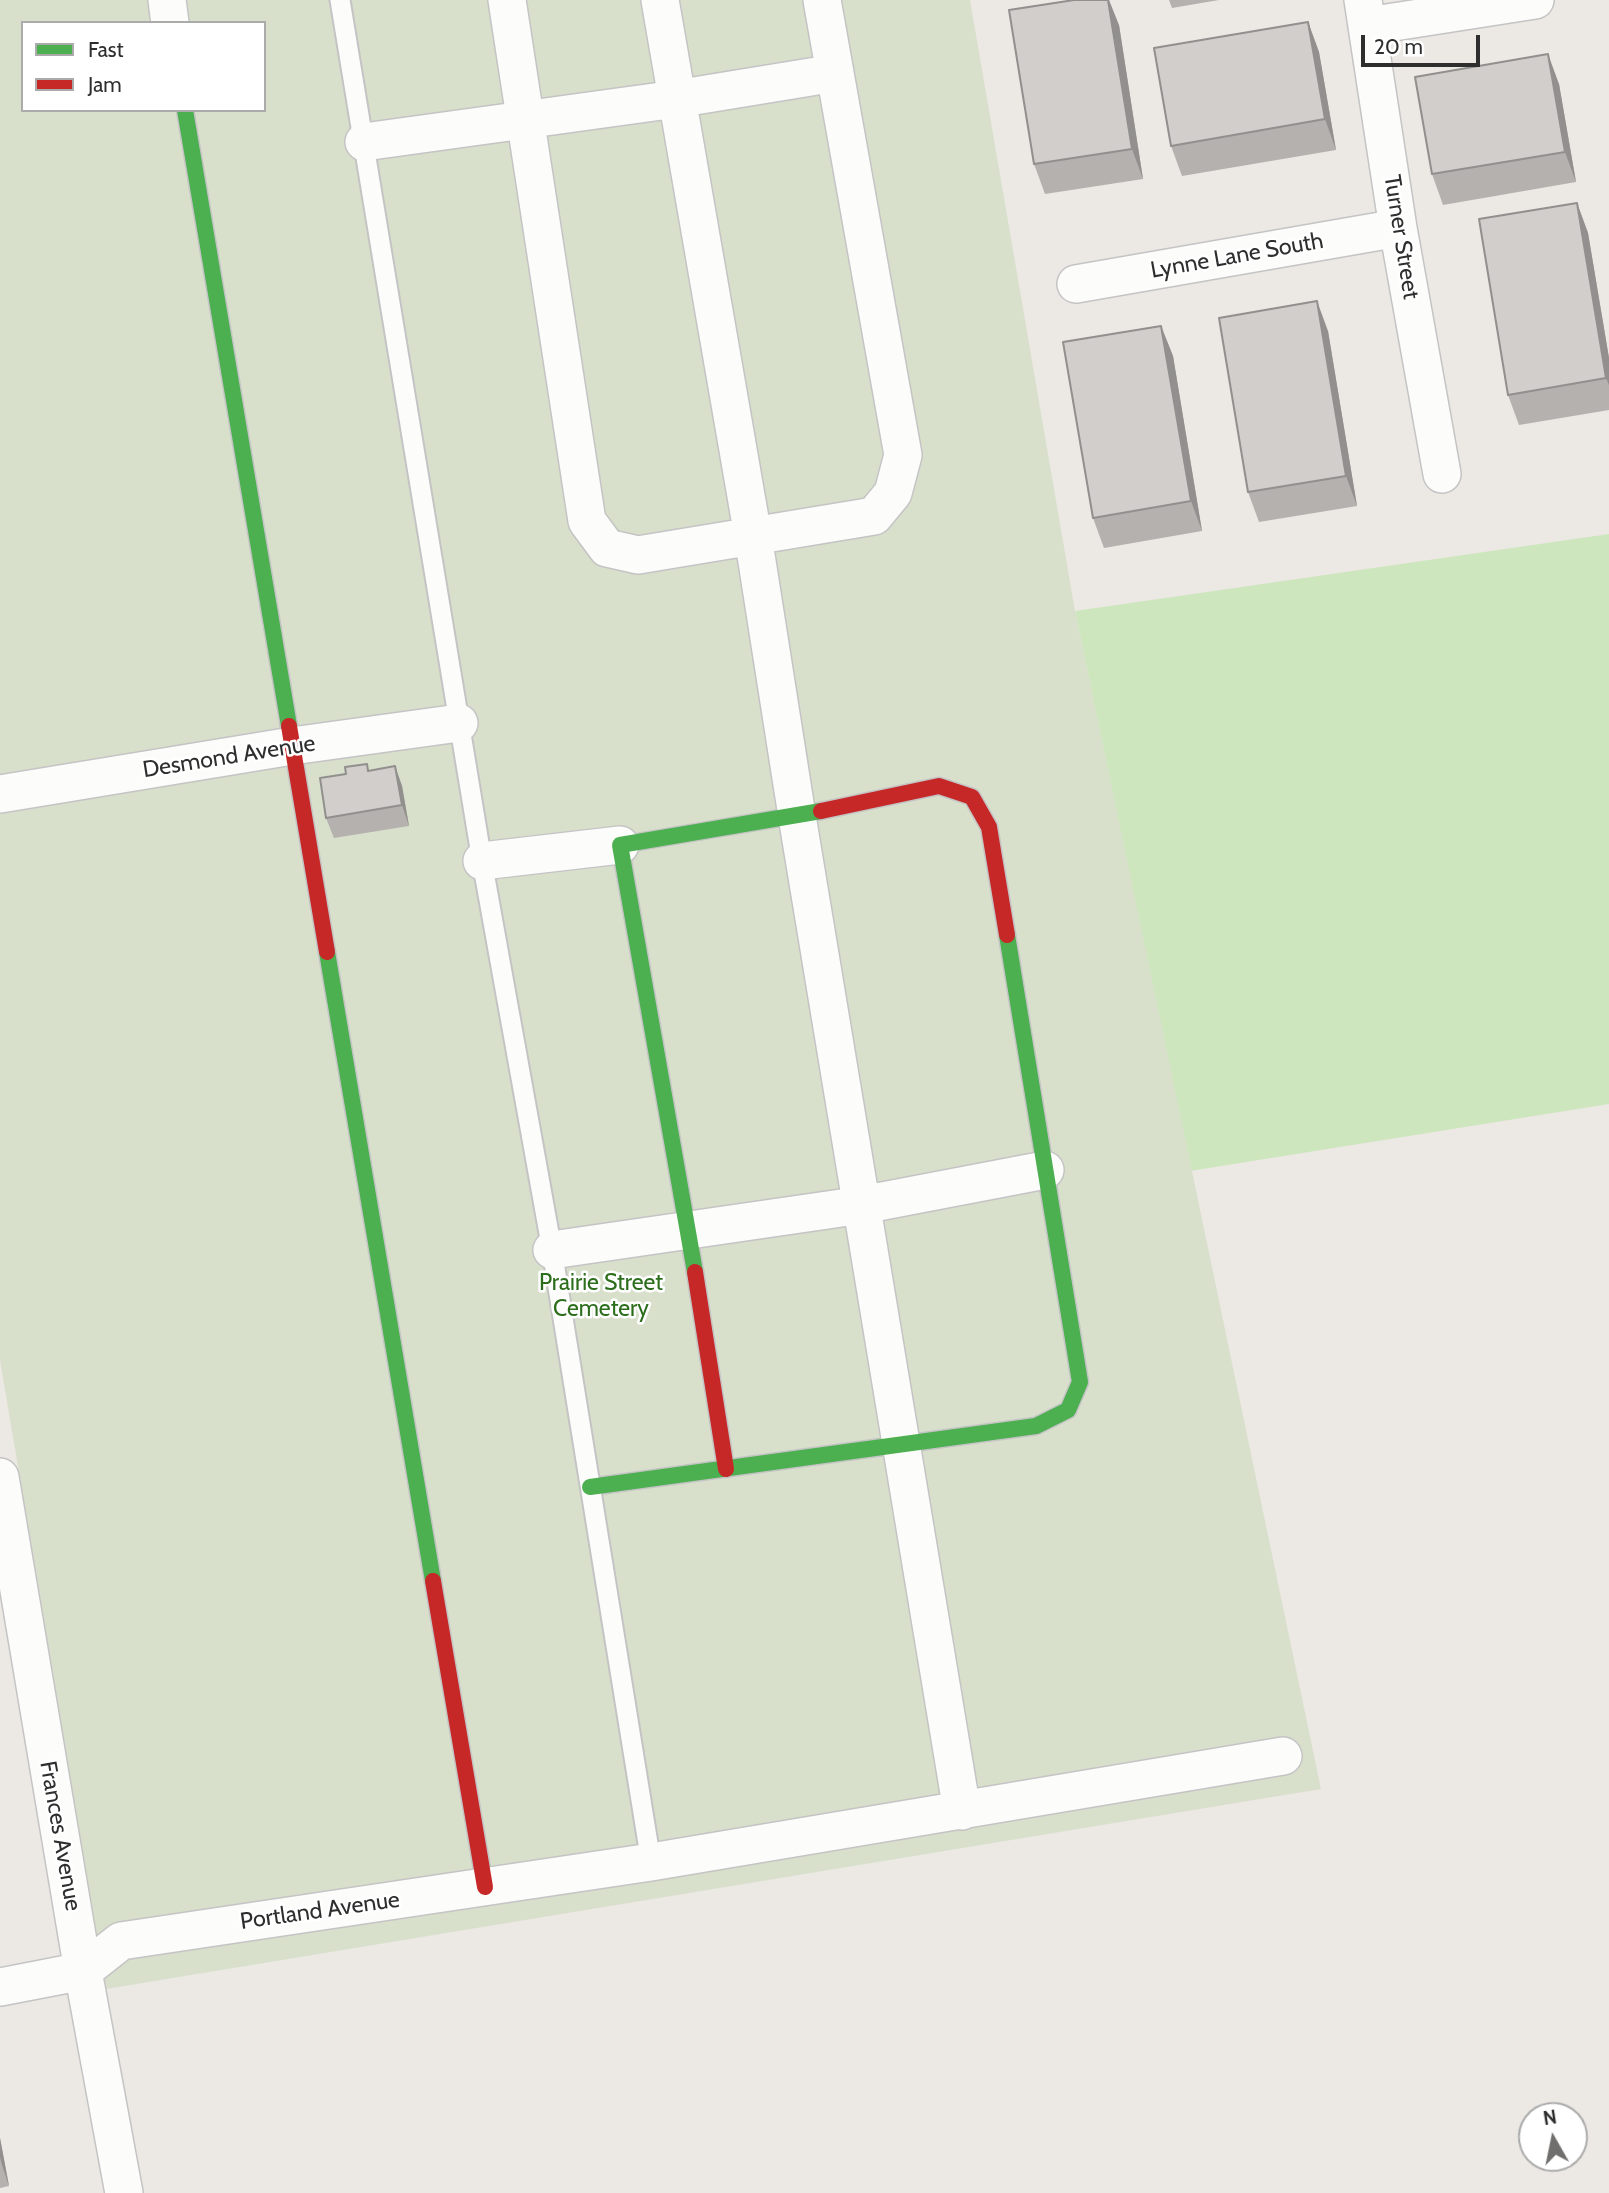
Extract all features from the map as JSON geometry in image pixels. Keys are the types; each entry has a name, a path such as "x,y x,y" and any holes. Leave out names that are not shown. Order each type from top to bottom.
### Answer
{"street":[{"path":"167,0 170,21"},
{"path":"507,0 587,521 607,548 638,555 874,516 894,493 903,455 822,0"},
{"path":"660,0 753,536 962,1811"},
{"path":"1366,13 1535,0"},
{"name":"Turner Street","path":"1366,13 1398,228 1441,474"},
{"path":"364,142 676,99 835,72"},
{"path":"185,112 485,1887"},
{"name":"Lynne Lane South","path":"1076,284 1398,228"},
{"name":"Desmond Avenue","path":"0,794 292,746 459,723"},
{"path":"482,861 620,845 797,816 939,786 972,797 989,827 1080,1382 1068,1410 1036,1426 590,1487"},
{"path":"620,845 690,1231 726,1469"},
{"path":"552,1250 862,1205 1045,1170"},
{"name":"Frances Avenue","path":"0,1477 83,1971 124,2193"},
{"name":"Portland Avenue","path":"0,1987 83,1971 121,1941 651,1862 1283,1756"}],"lane":[{"path":"341,0 482,861 552,1250 651,1862"}],"green space":[{"name":"Prairie Street Cemetery","path":"0,0 970,0 1075,611 1321,1789 106,1989 0,1360"},
{"path":"1609,534 1609,1104 1190,1171 1075,611"}],"building":[{"path":"1074,0 1108,0 1132,149 1034,164 1009,10"},
{"path":"1308,22 1325,119 1171,146 1154,48"},
{"path":"1548,54 1565,152 1432,174 1415,77"},
{"path":"1577,203 1606,378 1508,395 1479,219"},
{"path":"1317,301 1346,476 1248,492 1219,318"},
{"path":"1161,326 1191,501 1093,518 1063,342"},
{"path":"367,764 368,771 395,766 402,805 326,818 320,778 346,774 345,767"}],"traffic: fast":[{"path":"185,112 289,726"},
{"path":"695,1272 620,845 821,811"},
{"path":"590,1487 1036,1426 1068,1410 1080,1382 1007,935"},
{"path":"327,952 433,1581"}],"traffic: jam":[{"path":"289,726 327,952"},
{"path":"821,811 939,786 972,797 989,827 1007,935"},
{"path":"695,1272 726,1469"},
{"path":"433,1581 485,1887"}]}
